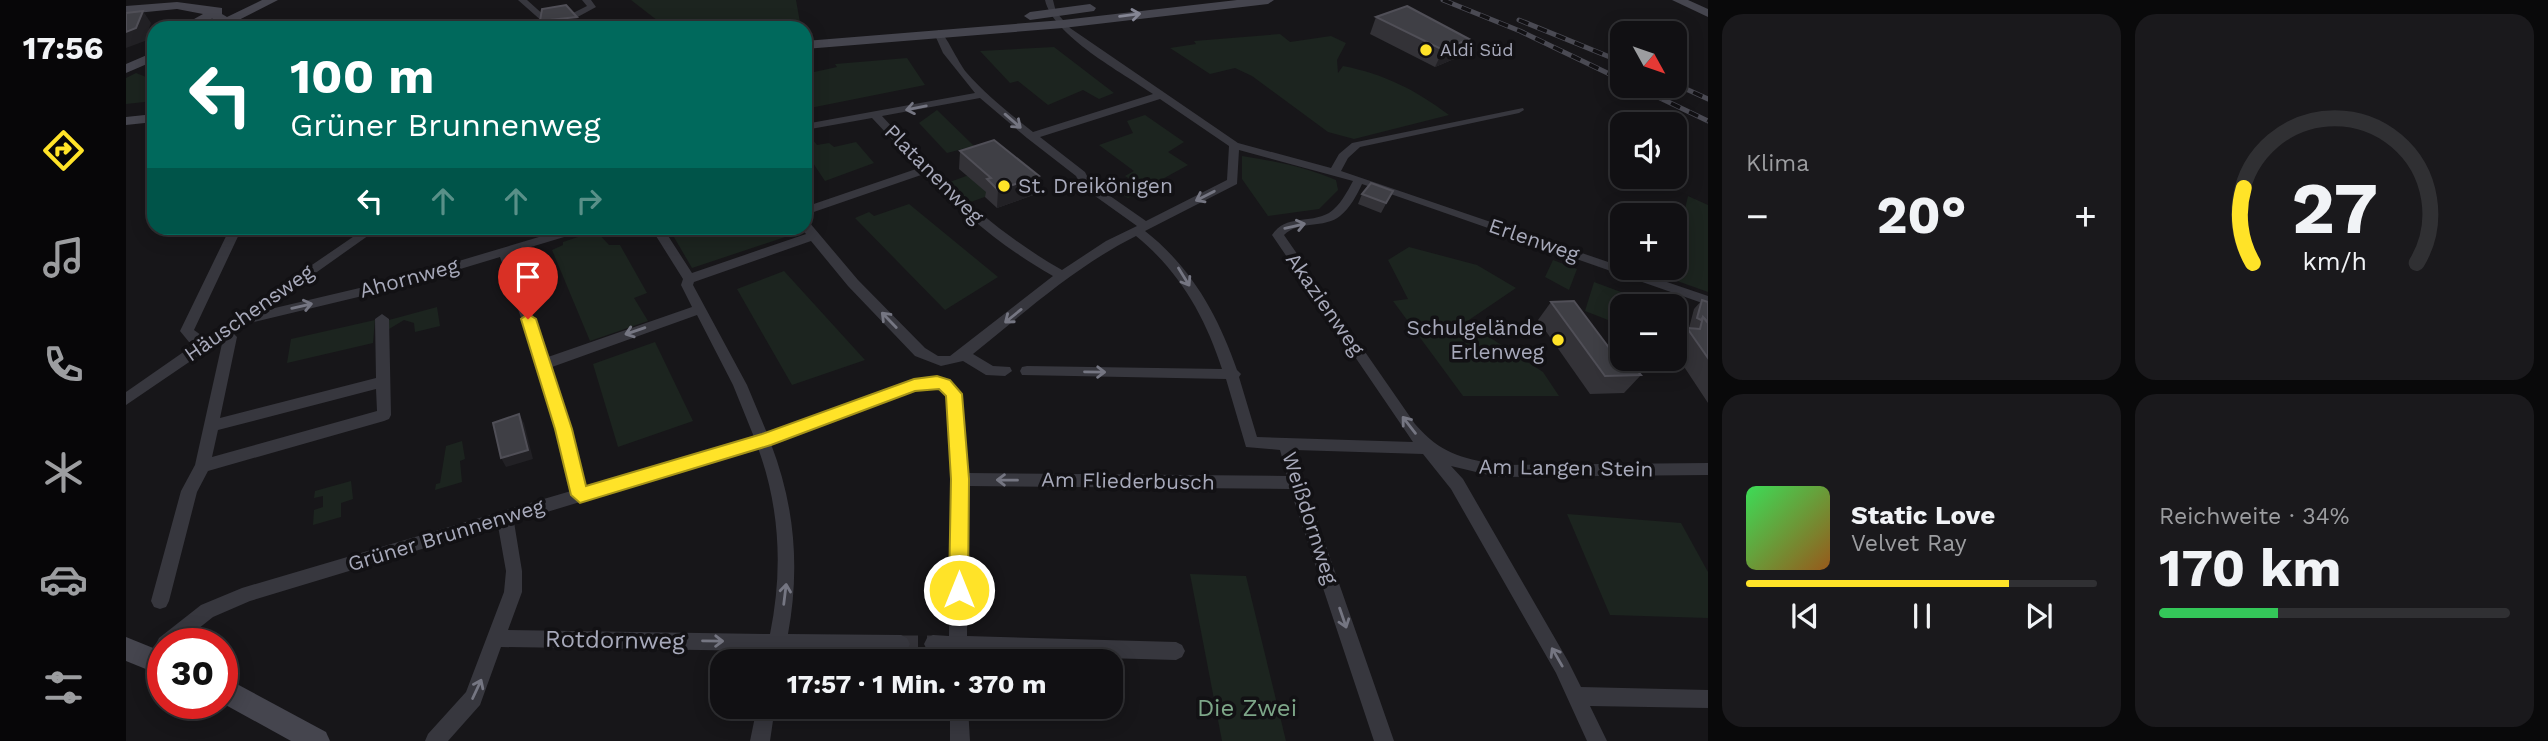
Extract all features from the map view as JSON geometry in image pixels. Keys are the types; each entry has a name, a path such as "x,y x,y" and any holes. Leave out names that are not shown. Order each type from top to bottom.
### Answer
{"main road":[{"path":"217,12 244,0"},
{"path":"219,21 272,0"},
{"path":"939,33 1050,6 1162,0"},
{"path":"812,44 1063,24 1268,0"},
{"path":"1678,0 1708,13"},
{"path":"132,9 190,3 217,12 222,19 217,21"},
{"path":"132,9 185,8 202,15 204,21"},
{"path":"126,56 147,46"},
{"path":"126,69 147,59"},
{"path":"126,121 147,119"},
{"path":"126,649 147,651"},
{"path":"238,698 317,741"}],"street":[{"path":"522,0 544,20 583,12 592,6 586,0"},
{"path":"1050,6 1063,24 1234,145 1359,178"},
{"name":"Weißdornweg","path":"939,33 942,46 983,94 1031,136 1042,141 1081,174 1085,184 1140,228 1174,262 1208,318 1234,374 1251,443 1286,444 1296,483 1384,741"},
{"path":"812,126 983,94"},
{"path":"1031,136 1161,95"},
{"path":"1335,171 1343,156 1356,145 1519,110"},
{"name":"Platanenweg","path":"876,116 925,170 978,221 1062,276"},
{"path":"812,233 920,352 941,363 963,355 1062,276 1140,228 1233,181 1234,145"},
{"path":"812,209 925,170"},
{"name":"Erlenweg","path":"1359,178 1708,301"},
{"name":"Akazienweg","path":"1359,178 1333,216 1286,227 1278,235 1410,428 1457,484 1577,696 1597,741"},
{"path":"205,343 194,339 187,331 233,235"},
{"name":"Häuschensweg","path":"126,399 363,235"},
{"name":"Ahornweg","path":"236,322 404,282 557,235"},
{"path":"667,235 689,279 687,285 765,440 779,490 788,566 776,649"},
{"path":"689,279 797,235"},
{"path":"504,251 544,364 580,495"},
{"path":"544,364 700,309"},
{"path":"203,466 384,415 382,319"},
{"path":"160,601 189,491 203,466 230,337 221,332"},
{"path":"963,355 991,371 1005,371"},
{"path":"1027,371 1234,374"},
{"path":"212,426 383,382"},
{"name":"Grüner Brunnenweg","path":"188,628 207,611 248,594 765,440 914,385 937,382 954,394 960,479"},
{"path":"1286,444 1428,448"},
{"name":"Am Langen Stein","path":"1428,448 1460,463 1497,471 1708,469"},
{"path":"958,649 960,479"},
{"name":"Am Fliederbusch","path":"960,479 1296,483"},
{"path":"435,741 473,698 513,592 514,571 505,517"},
{"name":"Rotdornweg","path":"497,638 901,644"},
{"path":"933,644 947,649"},
{"path":"1123,651 1176,651"},
{"path":"1577,696 1708,699"},
{"path":"760,741 764,719"},
{"path":"959,719 960,741"}],"green space":[{"path":"631,0 796,0 800,21 658,21"},
{"path":"1280,34 1290,42 1331,36 1346,43 1337,60 1338,73 1343,66 1386,78 1449,115 1354,139 1328,132 1252,76 1235,68 1210,74 1170,48 1196,44 1194,41"},
{"path":"1054,47 1114,93 1099,99 1083,90 1048,105 1018,81 1010,83 980,51"},
{"path":"907,58 925,85 812,108 812,72 837,67 835,64"},
{"path":"136,73 147,77 147,102 126,104 126,78"},
{"path":"937,110 974,146 947,153 919,123"},
{"path":"1145,115 1184,142 1168,152 1188,165 1128,198 1117,192 1135,182 1125,176 1134,171 1099,145 1133,133 1127,121"},
{"path":"812,139 817,145 829,143 834,147 856,142 874,163 825,181 812,162"},
{"path":"1242,156 1324,175 1336,180 1338,190 1319,209 1268,216 1242,179"},
{"path":"969,175 990,195 968,203 947,183"},
{"path":"1688,196 1708,205 1708,292 1675,280 1687,280"},
{"path":"909,204 998,277 945,310 855,218 869,212 874,216"},
{"path":"584,235 600,235 609,245 620,245 647,293 634,298 648,321 590,341 552,250 563,245 563,242"},
{"path":"673,235 791,235 692,268"},
{"path":"1409,247 1477,265 1516,288 1466,322 1543,372 1559,396 1463,396 1393,301 1408,299 1388,260"},
{"path":"1553,260 1577,269 1569,290 1545,277"},
{"path":"784,271 865,360 792,385 737,289"},
{"path":"1594,282 1626,294 1610,294 1610,321 1585,311"},
{"path":"437,307 440,326 415,332 414,323 404,320 389,329 389,320"},
{"path":"375,320 373,343 287,363 291,339"},
{"path":"655,342 693,421 618,447 593,364"},
{"path":"462,441 465,459 460,461 462,482 435,490 436,484 440,483 446,446"},
{"path":"351,481 353,499 341,503 341,517 313,525 314,510 323,507 323,496 314,498 315,491"},
{"path":"1567,514 1681,523 1708,572 1708,618 1610,615"},
{"name":"Die Zwei","path":"1190,574 1246,576 1286,741 1222,741"}],"building":[{"path":"566,5 577,17 540,21 542,9"},
{"path":"1407,6 1469,39 1443,50 1376,17"},
{"path":"143,11 136,28 126,32 126,13"},
{"path":"994,140 1039,176 998,190 987,179 991,178 960,151"},
{"path":"1371,183 1393,191 1386,203 1362,194"},
{"path":"1702,300 1708,302 1708,322 1703,317 1701,320 1697,318"},
{"path":"1574,301 1610,349 1610,371 1638,371 1641,375 1605,376 1551,302"},
{"path":"1703,317 1708,323 1708,358 1687,328 1700,329"},
{"path":"519,414 528,450 501,458 493,423"}],"tunnel":[{"path":"901,644 933,644"}],"railway":[{"path":"1443,0 1520,31 1610,74"},
{"path":"1519,20 1610,57"},
{"path":"1687,89 1708,99"},
{"path":"1660,98 1708,121"}],"place":[{"name":"Aldi Süd","path":"1426,50"},
{"name":"St. Dreikönigen","path":"1004,186"},
{"name":"Schulgelände Erlenweg","path":"1558,340"}],"route":[{"path":"528,319 564,429 580,495 765,440 914,385 937,382 944,385 954,394 960,479 959,590"}]}
